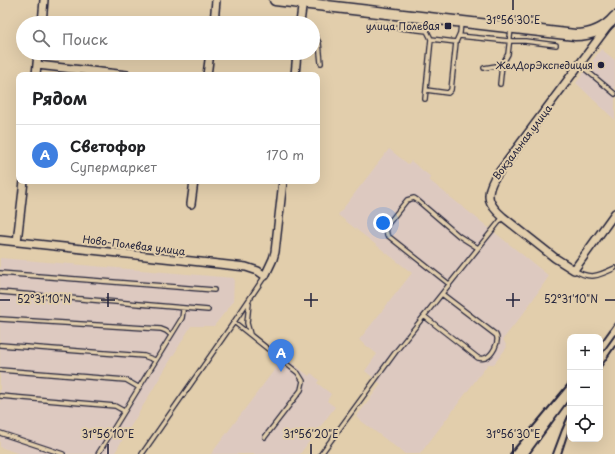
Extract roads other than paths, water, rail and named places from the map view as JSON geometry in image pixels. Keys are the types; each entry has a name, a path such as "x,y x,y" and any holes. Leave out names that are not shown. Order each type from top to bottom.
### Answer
{"main road":[{"path":"275,0 303,2 511,28 575,34 593,33 612,20"}],"street":[{"path":"43,16 44,0"},
{"path":"215,16 216,0"},
{"path":"302,16 303,2"},
{"name":"Вокзальная улица","path":"574,270 554,258 495,210 490,204 488,192 494,178 580,65 612,20"},
{"path":"575,34 587,40 589,46 588,54"},
{"path":"36,72 37,60"},
{"path":"207,72 209,60"},
{"path":"295,72 296,60"},
{"path":"37,65 100,72"},
{"path":"17,242 24,184"},
{"path":"192,204 194,184"},
{"path":"265,276 275,252 283,184"},
{"path":"574,270 615,213"},
{"name":"Ново-Полевая улица","path":"0,240 246,267 258,271 265,276"}],"lane":[{"path":"425,99 431,39 427,31 428,18"},
{"path":"426,90 448,92 451,90 456,42 462,22"},
{"path":"375,25 427,31"},
{"path":"500,84 502,65 508,54 511,28"},
{"path":"459,36 509,42 525,41 556,45"},
{"path":"431,39 456,42"},
{"path":"484,68 502,65"},
{"path":"580,65 615,94"},
{"path":"449,284 387,235 386,227 407,200 414,198 418,200 454,231 478,248"},
{"path":"321,454 397,350 503,217"},
{"path":"574,270 584,276 589,277 615,268"},
{"path":"0,273 214,290"},
{"path":"142,454 265,276"},
{"path":"0,292 208,310"},
{"path":"424,316 478,358 485,358 488,356 497,345 498,338 496,335 442,294"},
{"path":"250,298 247,323 252,337"},
{"path":"98,454 182,318 182,308"},
{"path":"0,319 161,329 171,335"},
{"path":"234,322 298,373 303,382 302,390 265,437"},
{"path":"0,345 144,356 155,360"},
{"path":"0,370 126,380 138,387"},
{"path":"0,396 115,406 124,410"},
{"path":"0,433 63,454"}],"railway":[{"path":"603,340 615,323"},
{"path":"603,352 615,335"},
{"path":"603,364 615,346"},
{"path":"510,454 567,386"},
{"path":"529,454 567,402"},
{"path":"553,454 567,419"},
{"path":"561,454 567,435"}],"place":[{"name":"улица Полевая","path":"448,26"},
{"name":"ЖелДорЭкспедиция","path":"601,65"},
{"name":"Светофор","path":"281,372"}]}
